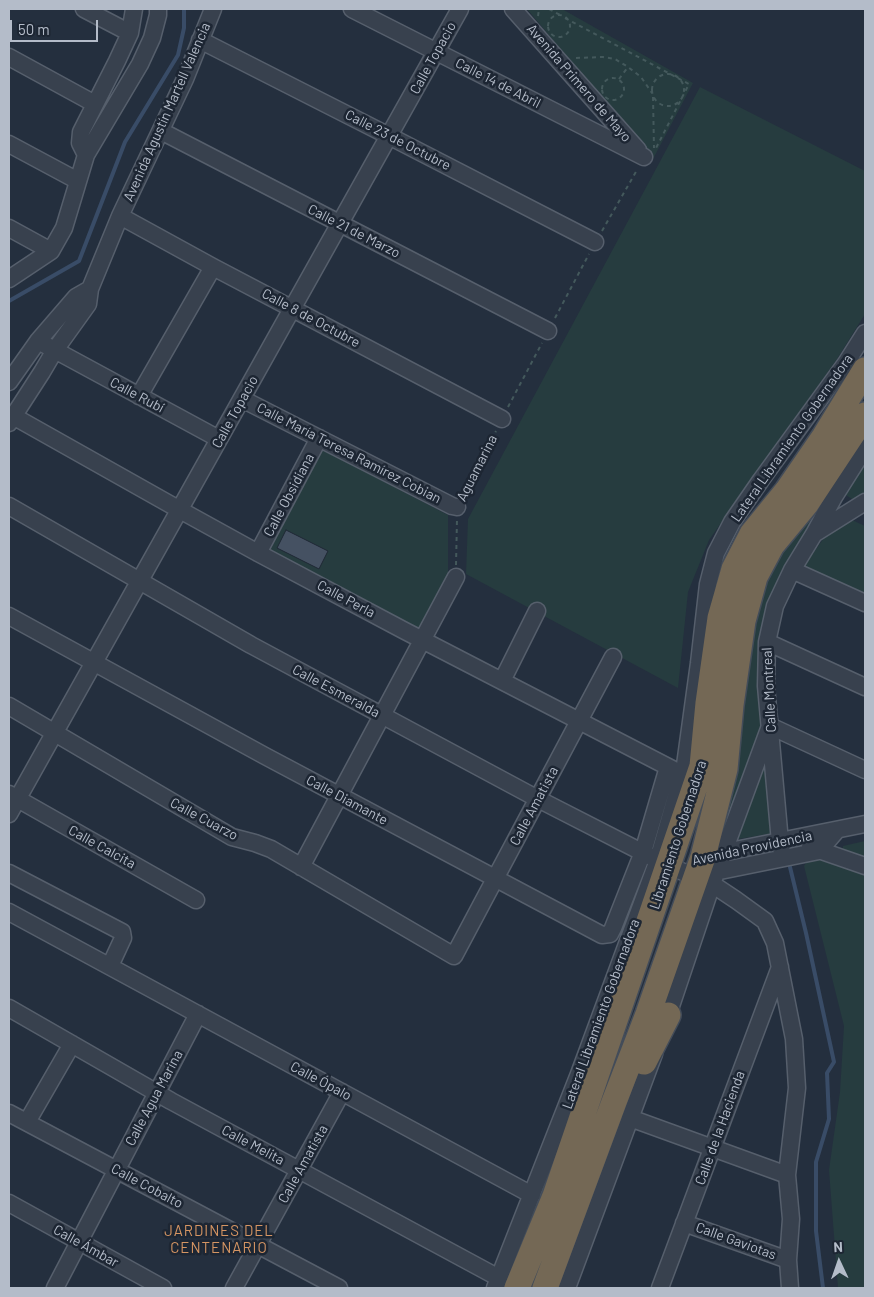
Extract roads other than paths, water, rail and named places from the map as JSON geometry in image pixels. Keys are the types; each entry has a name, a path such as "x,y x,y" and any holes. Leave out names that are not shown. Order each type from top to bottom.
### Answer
{"highway":[{"name":"Libramiento Gobernadora","path":"504,1285 544,1196 663,863 702,766 708,703 720,618 734,569 752,534 787,491 824,437 865,370"},
{"name":"Libramiento Gobernadora","path":"545,1288 648,1014 710,868 725,769 731,705 743,621 755,577 772,545 806,504 865,414"},
{"path":"586,1178 668,1015"},
{"path":"544,1196 579,1074"}],"street":[{"path":"84,9 130,33"},
{"path":"86,155 80,143 81,132 130,33 134,9"},
{"path":"9,279 51,251 64,228 86,155 140,64 152,38 158,9"},
{"name":"Avenida Agustín Martell Valencia","path":"11,419 55,350 88,304 90,289 120,216 185,79 213,9"},
{"name":"Calle 14 de Abril","path":"352,9 644,158"},
{"name":"Calle Topacio","path":"9,814 13,797 54,733 460,9"},
{"name":"Avenida Primero de Mayo","path":"513,9 644,158"},
{"name":"Calle 23 de Octubre","path":"200,40 595,242"},
{"path":"9,57 95,104"},
{"name":"Calle 21 de Marzo","path":"161,131 548,330"},
{"path":"9,144 78,182"},
{"name":"Calle 8 de Octubre","path":"120,216 502,419"},
{"path":"9,228 51,251"},
{"path":"139,396 213,267"},
{"path":"9,382 38,341 76,297 90,289"},
{"name":"Lateral Libramiento Gobernadora","path":"579,1074 663,863 683,775 708,584 716,553 732,522 846,362 865,332"},
{"name":"Calle Rubí","path":"38,341 219,439"},
{"name":"Calle María Teresa Ramírez Cobian","path":"242,399 457,507"},
{"name":"Calle Perla","path":"11,419 422,640 683,775"},
{"name":"Calle Obsidiana","path":"258,552 319,438"},
{"path":"814,534 834,497 865,448"},
{"path":"834,497 862,507"},
{"name":"Calle Esmeralda","path":"9,506 251,645 538,799 663,863"},
{"name":"Calle Montreal","path":"783,858 784,841 766,686 767,642 775,606 792,570 814,534 862,507"},
{"path":"792,570 865,602"},
{"path":"301,866 456,577"},
{"path":"502,681 537,611"},
{"name":"Calle Diamante","path":"9,616 93,664 338,796 602,935 610,934 613,928 643,852"},
{"path":"767,642 865,687"},
{"name":"Calle Amatista","path":"454,956 613,657"},
{"name":"Calle Cuarzo","path":"9,706 232,838 256,843 271,849 454,956"},
{"path":"567,1288 668,1015 710,868 770,726 865,770"},
{"path":"643,852 668,767"},
{"name":"Calle Calcita","path":"13,797 196,900"},
{"name":"Avenida Providencia","path":"710,868 784,841 865,824"},
{"name":"Avenida Providencia","path":"663,863 710,868 783,858 819,851 837,830"},
{"path":"784,841 865,866"},
{"path":"710,868 736,900 764,921 775,943 794,1039 797,1088 787,1175 791,1219 788,1260 790,1288"},
{"path":"9,873 122,932 123,938 110,966"},
{"name":"Calle Ópalo","path":"9,912 342,1092 544,1196"},
{"name":"Calle de la Hacienda","path":"660,1288 780,967"},
{"name":"Calle Melita","path":"9,1008 157,1093 300,1170 504,1285"},
{"name":"Calle Agua Marina","path":"55,1288 198,1014"},
{"path":"27,1122 72,1044"},
{"name":"Calle Amatista","path":"234,1288 342,1092"},
{"name":"Calle Cobalto","path":"9,1113 339,1288"},
{"path":"630,1118 787,1175"},
{"name":"Calle Ámbar","path":"9,1203 163,1288"},
{"name":"Calle Gaviotas","path":"684,1223 788,1260"}],"waterway":[{"path":"9,301 79,261 125,142 178,55 184,28 184,9"},
{"path":"789,863 834,1062 827,1073 829,1119 816,1162 816,1231 823,1288"}],"district":[{"name":"JARDINES DEL CENTENARIO","path":"219,1240"}]}
